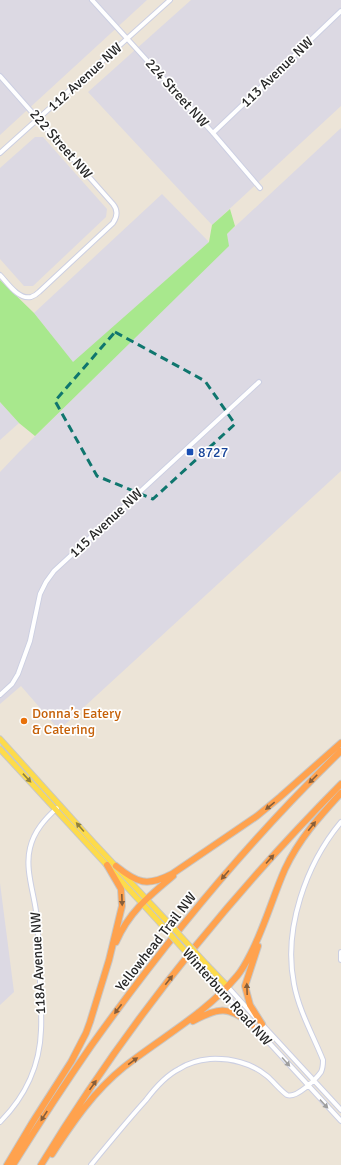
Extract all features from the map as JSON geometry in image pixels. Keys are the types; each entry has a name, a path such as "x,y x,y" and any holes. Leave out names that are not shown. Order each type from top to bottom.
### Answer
{"highway":[{"path":"116,866 127,875 143,882 152,882 164,878 257,816 341,743"},
{"name":"Yellowhead Trail NW","path":"13,1165 90,1048 136,985 222,878 300,792 341,752"},
{"path":"41,1165 59,1135 101,1073 177,971 256,875 341,784"},
{"path":"45,1165 74,1120 99,1090 123,1068 211,1003 238,975 247,960 264,923 285,869 294,852 305,834 341,793"},
{"path":"109,960 125,925 144,901 190,862"},
{"path":"7,1165 71,1062 86,1033 109,960 122,911 121,889 107,865"},
{"path":"262,1024 250,1005 246,986 264,923"},
{"path":"177,1028 209,1012 222,1010 241,1016 252,1025"}],"main road":[{"name":"Winterburn Road NW","path":"0,739 116,866 160,923 223,992"},
{"name":"Winterburn Road NW","path":"0,749 107,865 164,918 228,986"}],"street":[{"name":"224 Street NW","path":"92,0 213,133 260,188"},
{"name":"112 Avenue NW","path":"0,153 170,0"},
{"name":"113 Avenue NW","path":"213,133 341,11"},
{"name":"222 Street NW","path":"0,76 113,204 117,214 113,223 40,292 32,297 18,294 0,275"},
{"name":"115 Avenue NW","path":"0,695 12,684 18,674 30,641 40,594 54,571 259,382"},
{"name":"118A Avenue NW","path":"0,1122 12,1109 28,1084 35,1067 39,1050 41,1030 38,936 28,858 36,831 60,804"},
{"path":"91,1165 130,1116 166,1078 178,1069 197,1061 221,1060 251,1066 266,1075 288,1095 293,1096 313,1080 321,1071 323,1060 303,1014 295,991 292,968 292,936 294,920 308,876 316,859 341,822"},
{"path":"341,952 341,960"},
{"name":"Winterburn Road NW","path":"228,986 341,1110"},
{"name":"Winterburn Road NW","path":"223,992 341,1122"}],"highlighted area":[{"path":"115,332 205,381 235,424 153,499 97,476 55,401"}],"shaded area":[{"path":"0,0 147,0 0,135"},
{"path":"191,0 341,0 341,106 212,225 88,92"},
{"path":"341,128 341,471 59,730 21,686 0,704 0,472 228,246 227,234"},
{"path":"35,137 43,137 107,209 106,217 33,286 24,286 0,259 0,168"},
{"path":"162,194 209,242 73,363 34,313"},
{"path":"0,402 19,423 0,440"},
{"path":"0,883 14,992 0,1005"}],"green space":[{"path":"230,209 235,226 227,234 229,246 35,436 19,423 0,402 0,280 34,313 73,362 209,242 212,225"}],"place":[{"name":"8727","path":"190,452"},
{"name":"Donna’s Eatery & Catering","path":"24,721"}]}
